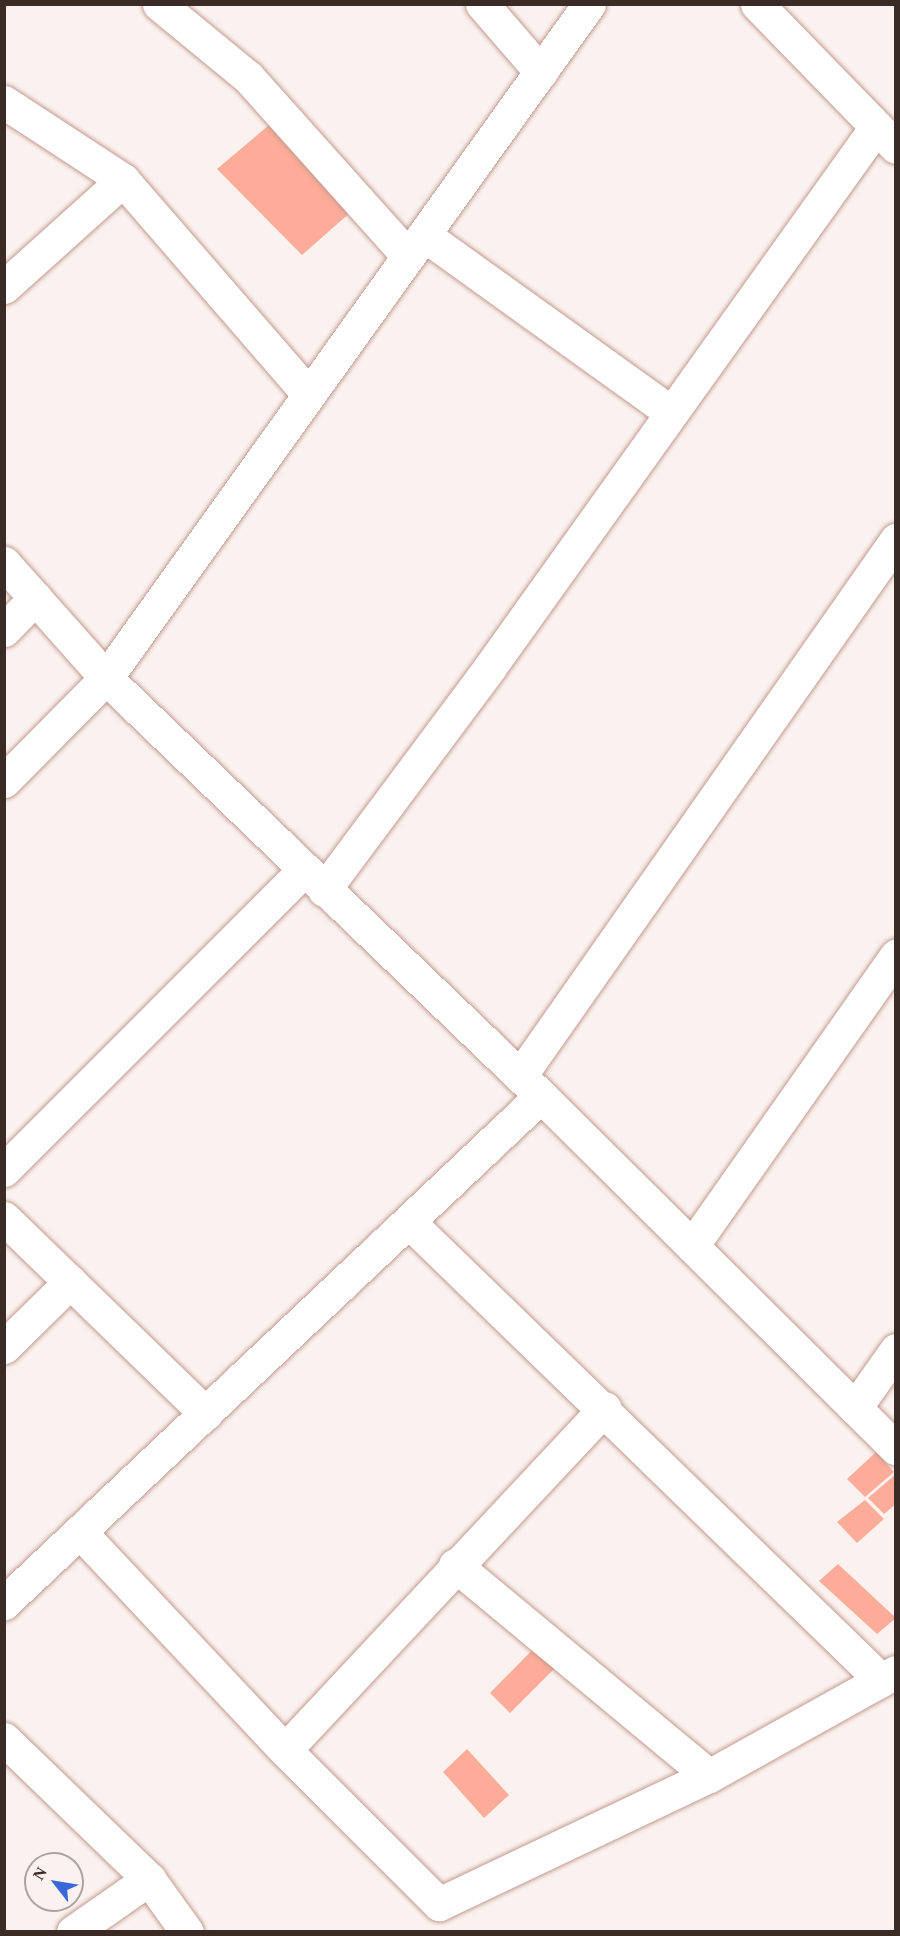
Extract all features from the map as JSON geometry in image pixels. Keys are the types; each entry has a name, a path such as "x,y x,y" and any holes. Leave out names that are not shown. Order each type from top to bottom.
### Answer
{"street":[{"path":"159,4 248,77 416,246 670,412"},
{"path":"482,4 541,72"},
{"path":"4,781 106,678 589,4"},
{"path":"4,1170 314,880 490,667 670,412 886,137 757,4"},
{"path":"4,102 123,180 309,395"},
{"path":"4,287 123,180"},
{"path":"4,1603 409,1222 531,1086 896,540"},
{"path":"4,563 106,678 531,1086 896,1448"},
{"path":"4,630 35,598"},
{"path":"692,1246 896,956"},
{"path":"4,1218 206,1414"},
{"path":"80,1532 285,1750 439,1904 709,1776 888,1676 409,1222"},
{"path":"4,1347 70,1282"},
{"path":"855,1408 896,1350"},
{"path":"285,1750 455,1565 604,1408"},
{"path":"455,1565 709,1776"},
{"path":"4,1739 150,1879 187,1932"},
{"path":"73,1932 150,1879"}],"building":[{"path":"275,120 352,211 302,255 217,169"},
{"path":"876,1452 894,1472 865,1497 847,1479"},
{"path":"896,1474 896,1504 884,1514 868,1498"},
{"path":"865,1500 884,1519 857,1543 837,1522"},
{"path":"838,1564 896,1618 877,1634 819,1581"},
{"path":"539,1643 561,1662 510,1713 490,1693"},
{"path":"467,1749 509,1795 484,1818 443,1772"}]}
